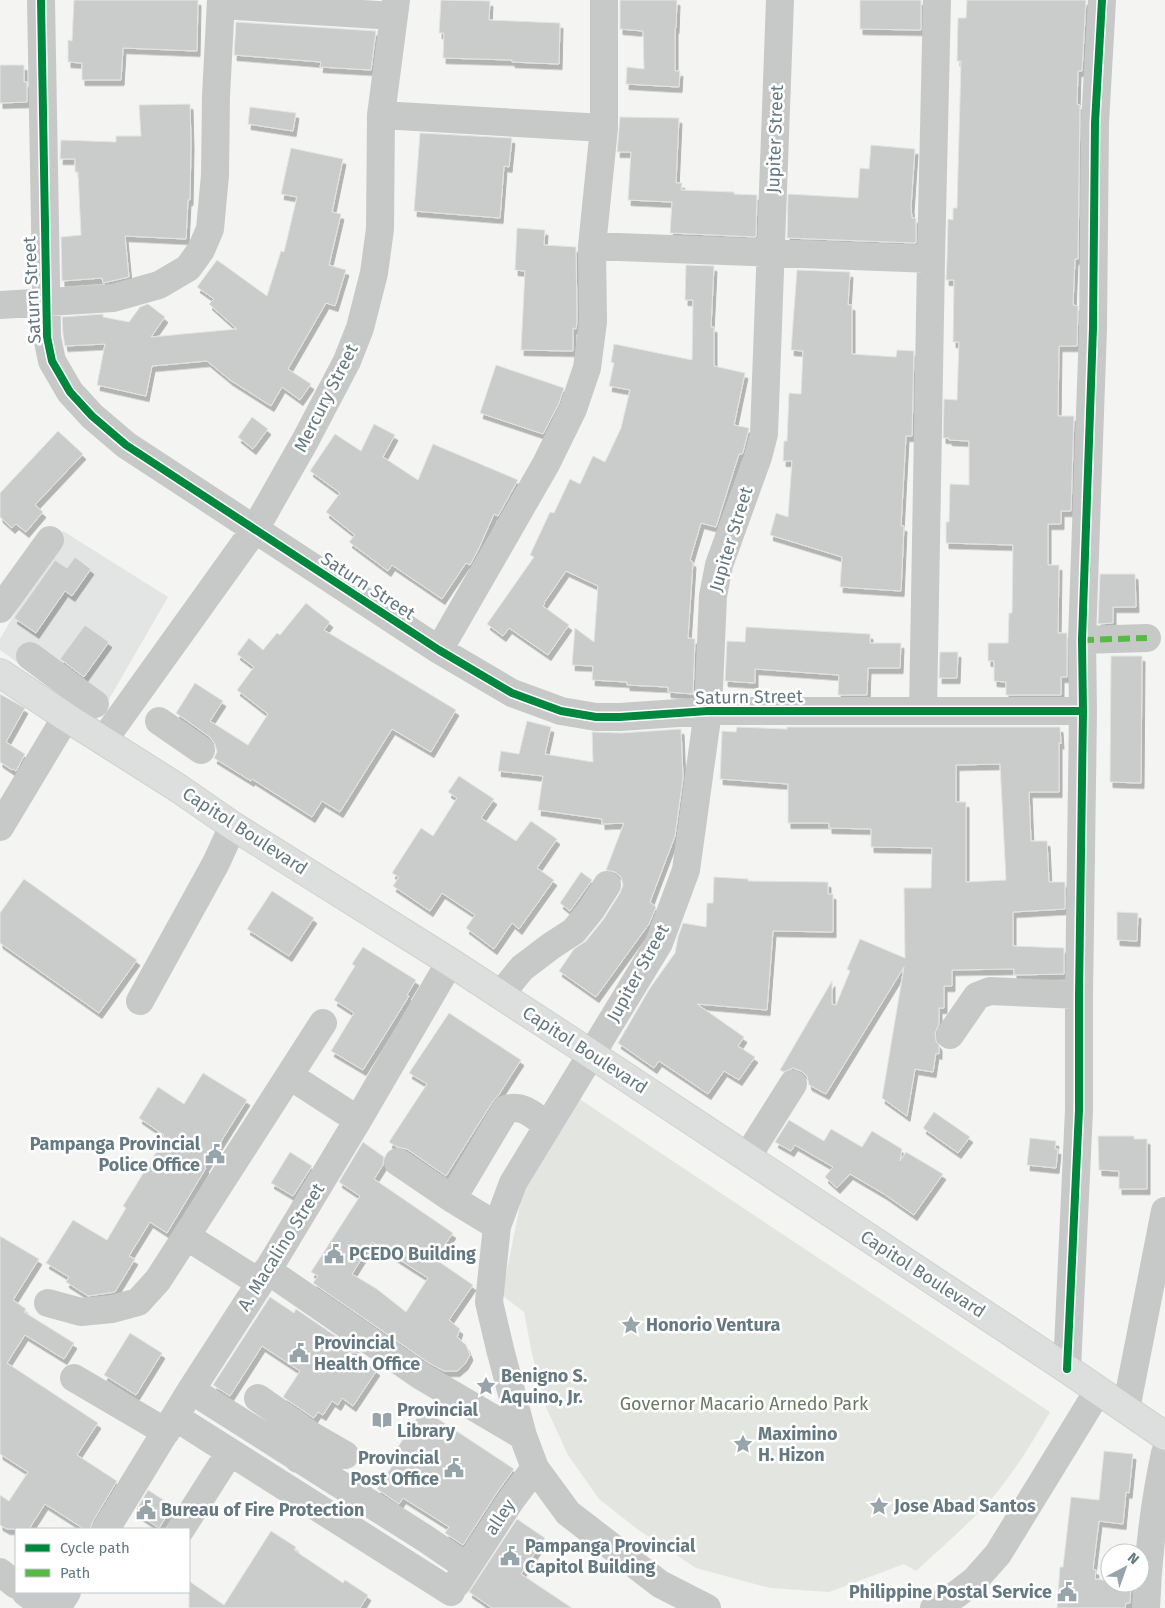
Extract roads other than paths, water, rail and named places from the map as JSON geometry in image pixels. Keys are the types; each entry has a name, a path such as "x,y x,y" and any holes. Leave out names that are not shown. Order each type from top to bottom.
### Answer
{"main road":[{"name":"Capitol Boulevard","path":"0,673 178,788 232,826 450,962 591,1054 1165,1436"}],"street":[{"name":"Saturn Street","path":"41,0 47,337 52,361 70,392 92,416 126,445 439,650 512,693 561,711 596,717 708,711 1083,711"},
{"path":"439,650 546,464 573,409 587,368 593,322 592,246 604,128 604,0"},
{"name":"Jupiter Street","path":"707,1608 660,1584 568,1513 535,1468 524,1436 489,1302 497,1226 513,1183 659,942 686,870 708,711 713,596 719,565 764,434 780,0"},
{"path":"923,711 937,0"},
{"path":"1066,1369 1079,1110 1082,640 1093,328 1095,123 1102,0"},
{"path":"0,305 113,298 159,285 188,268 201,250 210,229 215,175 216,96 221,2 395,8"},
{"name":"Mercury Street","path":"103,740 255,529 306,441 347,361 360,328 374,274 380,229 381,115 395,8"},
{"path":"381,115 604,128"},
{"path":"592,246 931,259"},
{"path":"0,609 50,540"},
{"path":"1082,640 1147,638"},
{"path":"30,656 95,704"},
{"path":"0,827 66,717"},
{"path":"159,721 201,750"},
{"path":"140,1001 216,863 232,826"},
{"path":"500,995 522,968 574,931 591,910 607,885"},
{"name":"A. Macalino Street","path":"107,1528 263,1277 358,1120 450,962"},
{"path":"950,1036 977,996 990,991 1079,996"},
{"path":"48,1304 81,1312 112,1309 138,1302 158,1280 323,1024"},
{"path":"290,1076 358,1120"},
{"path":"747,1158 793,1084"},
{"path":"451,1198 506,1108 515,1106 521,1108 548,1126"},
{"path":"398,1162 497,1226"},
{"path":"1126,1409 1165,1211"},
{"path":"186,1236 263,1277 421,1376 524,1436"},
{"path":"74,1378 230,1452 451,1600"},
{"path":"191,1390 467,1567"},
{"path":"954,1603 998,1554 1098,1391"},
{"path":"258,1398 312,1436 345,1455"},
{"path":"298,1459 312,1436"},
{"path":"182,1528 230,1452"},
{"path":"1146,1608 1155,1507 1165,1453"},
{"name":"alley","path":"451,1600 467,1567 510,1500 535,1468"},
{"path":"0,1572 15,1584"},
{"path":"26,1593 46,1608"},
{"path":"57,1608 66,1593"}],"place":[{"name":"Pampanga Provincial Police Office","path":"215,1154"},
{"name":"PCEDO Building","path":"334,1254"},
{"name":"Honorio Ventura","path":"631,1325"},
{"name":"Provincial Health Office","path":"299,1353"},
{"name":"Benigno S. Aquino, Jr.","path":"486,1386"},
{"name":"Provincial Library","path":"382,1420"},
{"name":"Maximino H. Hizon","path":"743,1444"},
{"name":"Provincial Post Office","path":"454,1468"},
{"name":"Jose Abad Santos","path":"879,1506"},
{"name":"Bureau of Fire Protection","path":"146,1510"},
{"name":"Pampanga Provincial Capitol Building","path":"510,1556"},
{"name":"Philippine Postal Service","path":"1067,1592"}],"park label":[{"name":"Governor Macario Arnedo Park","path":"744,1404"}]}
